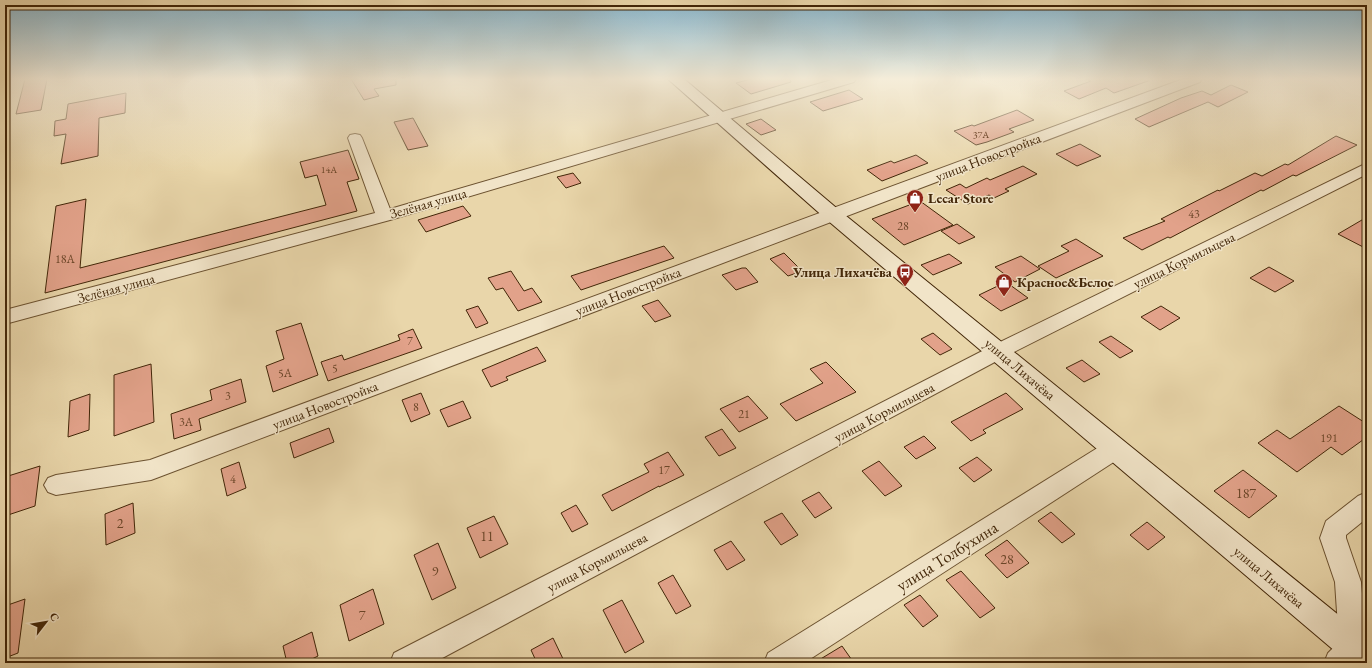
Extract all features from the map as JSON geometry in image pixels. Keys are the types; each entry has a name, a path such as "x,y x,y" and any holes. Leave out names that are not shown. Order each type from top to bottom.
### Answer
{"main road":[{"name":"улица Лихачёва","path":"711,110 833,215 1116,449 1353,656"}],"street":[{"name":"Зелёная улица","path":"5,317 384,216 742,110"},
{"name":"улица Новостройка","path":"56,485 151,470 1112,110"},
{"path":"355,138 384,216"},
{"name":"улица Кормильцева","path":"404,663 999,351 1367,168"},
{"name":"улица Толбухина","path":"778,663 1116,449"},
{"path":"1353,656 1348,582 1333,538 1335,529 1367,503"}],"building":[{"path":"17,110 40,110 16,114"},
{"path":"67,110 125,110 125,113 99,118 98,156 61,164 66,134 54,136 55,121 66,119"},
{"path":"1017,110 1034,120 1009,129 1014,132 976,145 954,131 972,125 974,126"},
{"path":"1154,110 1189,110 1149,127 1135,119"},
{"path":"413,118 428,146 408,150 394,122"},
{"path":"761,119 776,130 761,135 746,124"},
{"path":"1336,136 1357,145 1296,176 1293,175 1263,191 1261,190 1170,238 1168,237 1142,250 1123,238 1165,221 1161,219 1255,173 1262,176 1285,164 1288,165"},
{"path":"1080,144 1101,156 1077,166 1056,154"},
{"path":"348,150 359,179 347,182 357,211 45,293 56,206 86,199 80,268 326,205 317,175 305,178 300,162"},
{"path":"916,155 928,163 882,181 867,170 891,161 894,163"},
{"path":"1023,166 1037,174 1005,189 1009,191 994,198 989,195 968,204 946,190 960,184 966,188 987,178 990,180"},
{"path":"573,173 581,183 566,188 557,177"},
{"path":"920,201 953,225 904,245 872,219"},
{"path":"463,206 471,216 426,232 418,220"},
{"path":"1367,217 1367,249 1338,234"},
{"path":"957,224 975,237 959,244 941,231"},
{"path":"1076,239 1103,256 1056,278 1038,266 1069,251 1061,246"},
{"path":"664,246 674,258 581,290 571,276"},
{"path":"784,253 802,271 788,276 770,259"},
{"path":"949,254 962,263 933,275 921,265"},
{"path":"1021,256 1040,269 1015,282 995,267"},
{"path":"1269,267 1294,281 1275,292 1250,278"},
{"path":"746,268 758,282 736,290 722,275"},
{"path":"511,271 524,291 532,288 542,302 518,311 503,288 496,290 488,278"},
{"path":"1006,282 1028,298 1001,311 979,295"},
{"path":"658,300 671,316 655,322 642,306"},
{"path":"478,306 488,323 476,328 466,310"},
{"path":"1161,306 1180,318 1160,330 1141,317"},
{"path":"301,323 318,375 273,392 266,366 284,359 276,331"},
{"path":"413,329 422,348 328,381 321,362 342,355 344,360 400,340 398,335"},
{"path":"933,333 952,349 940,355 921,339"},
{"path":"1111,336 1133,351 1120,358 1099,342"},
{"path":"537,347 546,361 506,377 508,380 491,387 482,370"},
{"path":"1082,360 1100,374 1084,382 1066,368"},
{"path":"826,362 856,392 796,421 780,404 823,383 810,369"},
{"path":"151,364 154,422 114,436 114,375"},
{"path":"241,379 246,402 199,419 201,430 174,439 171,414 212,400 210,390"},
{"path":"421,393 430,414 411,422 402,400"},
{"path":"1006,393 1023,409 983,430 986,433 971,441 951,422"},
{"path":"90,394 89,430 68,437 70,401"},
{"path":"748,396 768,418 739,432 720,409"},
{"path":"463,401 471,418 448,427 440,410"},
{"path":"1339,406 1367,424 1367,437 1342,455 1331,447 1297,472 1258,443 1277,430 1290,439"},
{"path":"329,428 334,442 294,458 290,443"},
{"path":"722,429 736,448 719,456 705,437"},
{"path":"924,436 936,448 916,459 904,447"},
{"path":"668,452 684,475 659,486 612,511 602,495 649,472 644,464"},
{"path":"977,457 992,470 974,482 959,468"},
{"path":"879,461 902,486 885,496 862,471"},
{"path":"239,462 246,488 227,496 221,469"},
{"path":"40,466 35,506 5,516 5,477"},
{"path":"1243,470 1277,496 1249,518 1214,491"},
{"path":"819,492 832,508 815,518 802,501"},
{"path":"133,503 135,533 106,545 105,514"},
{"path":"576,505 588,524 572,532 561,513"},
{"path":"1051,512 1075,534 1062,543 1038,521"},
{"path":"782,513 798,535 781,545 764,522"},
{"path":"494,516 508,544 480,558 467,528"},
{"path":"1147,522 1165,537 1148,550 1130,535"},
{"path":"1007,540 1029,563 1007,578 985,555"},
{"path":"731,541 745,560 727,570 714,550"},
{"path":"438,543 456,588 432,600 414,555"},
{"path":"961,571 995,608 980,618 946,580"},
{"path":"673,575 691,606 676,614 658,583"},
{"path":"373,589 384,624 349,641 340,605"},
{"path":"920,595 938,616 923,627 904,605"},
{"path":"25,599 18,653 5,658 5,606"},
{"path":"622,600 644,642 625,653 603,610"},
{"path":"312,632 318,656 304,663 287,663 283,646"},
{"path":"553,638 565,663 537,663 531,650"},
{"path":"842,646 854,663 814,663"}],"place":[{"name":"Lecar Store","path":"915,213"},
{"name":"Улица Лихачёва","path":"905,287"},
{"name":"Красное&Белое","path":"1004,297"}]}
